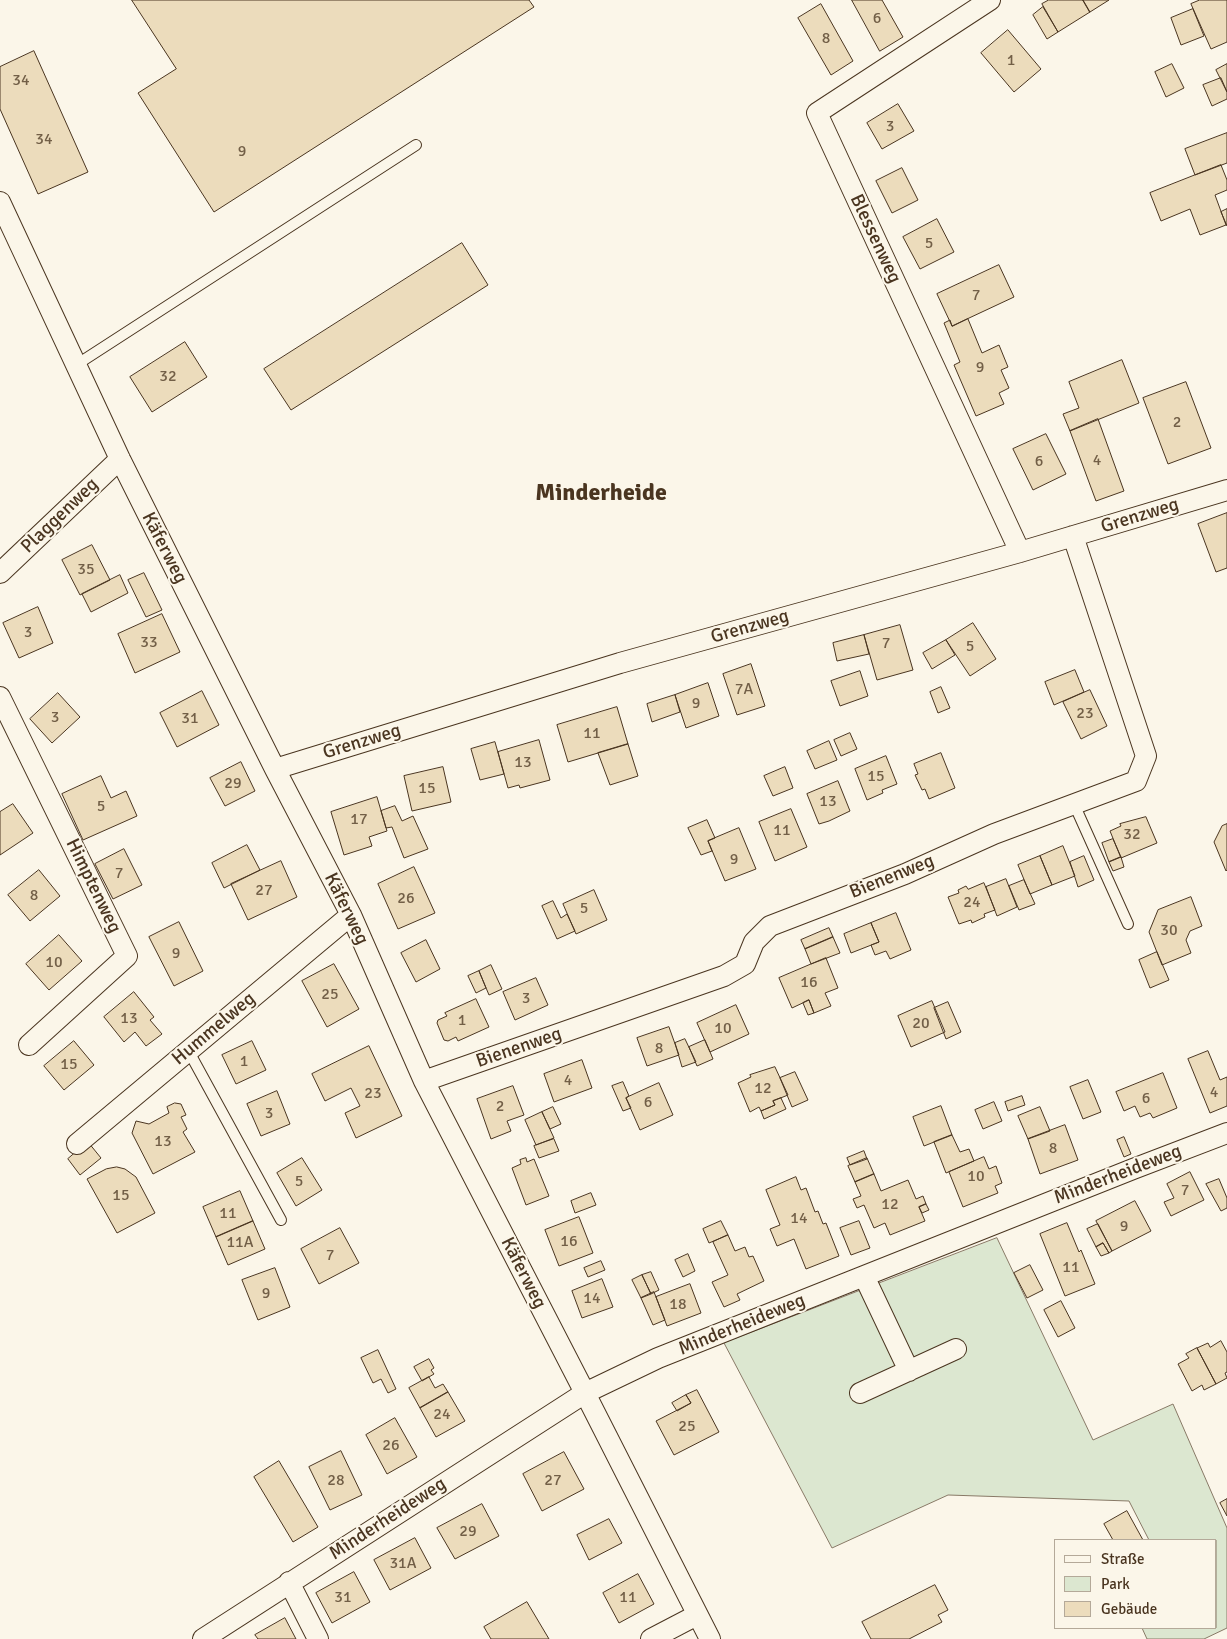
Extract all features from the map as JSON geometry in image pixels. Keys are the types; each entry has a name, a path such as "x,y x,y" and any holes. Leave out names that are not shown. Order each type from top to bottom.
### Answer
{"street":[{"name":"Blessenweg","path":"990,0 818,113 1020,552"},
{"name":"Käferweg","path":"0,202 120,459 274,769 351,915 424,1081 710,1639"},
{"name":"Plaggenweg","path":"0,573 120,459"},
{"name":"Grenzweg","path":"274,769 620,664 1020,552 1227,490"},
{"name":"Bienenweg","path":"424,1081 724,976 745,964 754,942 770,926 905,874 994,834 1136,781 1146,756 1073,536"},
{"name":"Himptenweg","path":"0,697 128,956 30,1045"},
{"name":"Hummelweg","path":"77,1144 351,915"},
{"name":"Minderheideweg","path":"203,1639 585,1393 658,1358 1227,1133"},
{"path":"864,1276 910,1370"},
{"path":"860,1394 956,1349"},
{"path":"290,1582 318,1639"},
{"path":"651,1639 697,1614"}],"lane":[{"path":"76,365 416,145"},
{"path":"1074,804 1128,924"},
{"path":"188,1050 281,1220"}],"green space":[{"path":"997,1238 1093,1440 1173,1404 1227,1528 1227,1628 1204,1639 1147,1639 1142,1629 1217,1629 1217,1539 1148,1539 1129,1501 948,1495 832,1548 724,1343"}],"building":[{"path":"132,0 529,0 534,7 214,212 138,93 176,69"},
{"path":"852,0 882,0 903,37 880,51"},
{"path":"1049,0 1083,0 1090,12 1058,32 1042,4"},
{"path":"1083,0 1109,0 1090,12"},
{"path":"1200,0 1227,0 1227,42 1211,49 1191,4"},
{"path":"821,4 853,61 831,75 798,18"},
{"path":"1043,7 1058,32 1047,39 1033,15"},
{"path":"1193,9 1204,36 1181,45 1171,18"},
{"path":"1008,30 1041,69 1014,92 981,53"},
{"path":"34,51 88,172 38,194 0,109 0,67"},
{"path":"1172,64 1184,88 1166,97 1155,72"},
{"path":"1227,64 1227,92 1216,70"},
{"path":"1221,78 1227,92 1227,99 1212,106 1203,85"},
{"path":"898,104 914,131 882,149 867,123"},
{"path":"1227,133 1227,163 1195,175 1185,149"},
{"path":"1221,165 1227,180 1227,190 1215,195 1226,225 1200,235 1190,209 1161,221 1150,193"},
{"path":"902,168 918,200 892,213 876,181"},
{"path":"1227,209 1227,226 1221,212"},
{"path":"937,219 954,252 920,269 903,237"},
{"path":"462,243 488,285 291,410 264,369"},
{"path":"999,265 1014,297 952,326 937,294"},
{"path":"968,319 982,353 999,345 1008,367 1001,370 1009,388 999,393 1004,404 976,416 954,365 960,362 944,323 950,320 952,326"},
{"path":"185,342 207,377 152,412 130,377"},
{"path":"1122,360 1139,403 1070,431 1063,414 1079,408 1069,382"},
{"path":"1186,382 1211,448 1168,464 1143,398"},
{"path":"1098,419 1124,491 1096,501 1070,431"},
{"path":"1046,434 1066,474 1033,490 1013,449"},
{"path":"1227,513 1227,568 1216,572 1198,524"},
{"path":"92,545 110,580 80,595 62,560"},
{"path":"144,573 162,610 146,617 128,580"},
{"path":"120,575 128,593 91,612 82,594"},
{"path":"38,607 53,643 19,658 3,623"},
{"path":"162,614 180,652 135,673 118,634"},
{"path":"973,623 996,659 970,676 946,640"},
{"path":"900,625 913,670 877,680 864,635"},
{"path":"864,635 869,654 837,661 833,643"},
{"path":"946,640 955,655 932,669 923,653"},
{"path":"751,664 765,706 737,715 723,674"},
{"path":"1075,670 1084,692 1054,705 1045,682"},
{"path":"860,671 868,696 840,706 831,681"},
{"path":"708,683 719,716 686,728 675,695"},
{"path":"941,687 950,708 938,713 930,692"},
{"path":"1090,690 1107,726 1081,739 1063,702"},
{"path":"202,691 219,725 177,747 160,713"},
{"path":"58,693 80,717 52,743 30,719"},
{"path":"675,695 680,712 652,722 647,704"},
{"path":"617,707 628,744 568,762 557,725"},
{"path":"850,733 857,749 841,756 834,740"},
{"path":"539,740 550,780 520,788 519,785 508,788 498,752"},
{"path":"829,741 837,760 815,769 807,751"},
{"path":"495,742 504,774 480,780 471,749"},
{"path":"628,744 638,776 610,785 598,753"},
{"path":"941,753 955,788 929,799 925,789 922,790 915,775 918,774 914,764"},
{"path":"886,756 897,784 882,790 883,793 867,800 855,769"},
{"path":"241,762 255,791 225,806 210,778"},
{"path":"443,767 451,802 412,811 404,776"},
{"path":"785,767 793,788 773,796 764,776"},
{"path":"101,776 111,798 126,791 137,816 83,840 62,794"},
{"path":"838,781 850,811 819,824 807,794"},
{"path":"377,797 387,831 369,837 372,846 344,855 331,812"},
{"path":"13,804 33,833 0,855 0,812"},
{"path":"395,806 402,821 413,816 428,849 404,858 392,827 386,828 381,811"},
{"path":"791,809 807,847 775,861 759,822"},
{"path":"1146,817 1157,843 1121,858 1110,831 1121,826 1120,824"},
{"path":"707,820 715,838 708,841 712,851 701,855 688,828"},
{"path":"1227,824 1226,871 1214,842 1222,826"},
{"path":"739,828 756,869 725,881 708,841"},
{"path":"1113,839 1121,857 1109,862 1102,843"},
{"path":"247,845 260,870 224,888 212,863"},
{"path":"1063,846 1075,876 1052,885 1040,856"},
{"path":"124,849 142,885 113,899 95,864"},
{"path":"1040,856 1052,885 1030,894 1018,865"},
{"path":"1084,856 1094,880 1078,887 1070,862"},
{"path":"1121,857 1124,867 1113,871 1109,862"},
{"path":"281,861 297,897 248,920 231,884"},
{"path":"414,867 435,913 398,929 378,884"},
{"path":"39,870 60,896 30,921 8,895"},
{"path":"1006,879 1017,907 997,916 986,887"},
{"path":"1024,880 1035,904 1019,910 1009,886"},
{"path":"984,883 995,910 984,914 985,917 972,923 971,920 959,924 948,897 959,893 958,890 966,886 968,889"},
{"path":"594,890 607,920 576,934 563,904"},
{"path":"1191,897 1202,926 1190,931 1186,940 1191,953 1162,965 1149,932 1158,910"},
{"path":"553,901 561,918 567,914 575,931 557,939 542,906"},
{"path":"896,913 911,950 890,959 886,951 875,955 871,945 879,942 871,923"},
{"path":"179,922 203,971 174,986 149,937"},
{"path":"871,923 879,942 851,953 844,934"},
{"path":"829,928 833,937 805,949 801,940"},
{"path":"59,935 82,961 49,990 26,964"},
{"path":"833,937 840,953 811,964 805,949"},
{"path":"426,940 440,969 416,982 401,953"},
{"path":"1157,952 1169,980 1150,988 1139,960"},
{"path":"826,958 838,988 825,993 831,1006 814,1013 809,1000 792,1008 779,978"},
{"path":"334,964 359,1009 327,1027 302,981"},
{"path":"491,965 502,989 489,995 479,971"},
{"path":"479,971 486,988 476,993 468,976"},
{"path":"536,978 548,1005 515,1020 503,992"},
{"path":"134,992 154,1017 150,1020 162,1034 146,1046 135,1032 124,1042 104,1017"},
{"path":"476,999 489,1027 458,1041 456,1037 448,1041 444,1040 437,1023 438,1020 447,1016 445,1013"},
{"path":"809,1000 814,1013 808,1015 803,1003"},
{"path":"932,1001 945,1032 911,1047 898,1016"},
{"path":"948,1002 961,1032 946,1039 934,1008"},
{"path":"736,1005 749,1034 710,1052 697,1023"},
{"path":"669,1027 679,1055 647,1066 637,1038"},
{"path":"685,1039 696,1062 682,1067 675,1043"},
{"path":"705,1040 713,1059 697,1066 689,1047"},
{"path":"74,1041 94,1065 64,1090 44,1066"},
{"path":"252,1041 266,1070 236,1084 222,1055"},
{"path":"369,1046 402,1116 356,1138 345,1113 360,1106 351,1088 325,1101 312,1074"},
{"path":"1208,1051 1220,1080 1227,1077 1227,1106 1210,1113 1188,1059"},
{"path":"582,1060 592,1088 554,1102 544,1074"},
{"path":"775,1067 788,1095 773,1101 775,1105 761,1111 759,1107 750,1112 738,1083 751,1077 750,1075"},
{"path":"795,1072 808,1100 792,1107 780,1078"},
{"path":"1163,1073 1177,1108 1153,1118 1150,1113 1140,1117 1135,1106 1124,1111 1116,1092"},
{"path":"1088,1080 1101,1112 1083,1119 1070,1087"},
{"path":"623,1082 629,1096 626,1098 631,1108 623,1111 612,1086"},
{"path":"659,1083 673,1115 640,1130 626,1098"},
{"path":"513,1086 524,1115 507,1121 511,1131 491,1139 477,1099"},
{"path":"277,1091 290,1124 261,1136 247,1104"},
{"path":"1022,1096 1025,1105 1008,1111 1005,1102"},
{"path":"781,1098 786,1109 764,1119 761,1111 775,1105 773,1101"},
{"path":"994,1102 1002,1121 983,1129 975,1110"},
{"path":"175,1103 181,1104 186,1115 181,1117 187,1129 183,1132 195,1152 153,1174 132,1133 136,1121 149,1124 169,1113 167,1107"},
{"path":"941,1106 952,1135 924,1146 913,1117"},
{"path":"553,1107 561,1124 550,1129 542,1112"},
{"path":"1040,1107 1050,1131 1028,1139 1018,1116"},
{"path":"542,1112 554,1138 536,1145 525,1120"},
{"path":"1065,1125 1078,1160 1040,1174 1028,1139"},
{"path":"952,1135 960,1152 969,1149 974,1161 946,1173 934,1142"},
{"path":"1124,1137 1131,1154 1124,1157 1117,1140"},
{"path":"554,1139 559,1151 539,1158 534,1146"},
{"path":"88,1142 101,1158 80,1175 68,1159"},
{"path":"864,1151 867,1159 850,1165 847,1158"},
{"path":"984,1157 989,1169 996,1166 1002,1183 995,1186 998,1193 963,1207 949,1172"},
{"path":"302,1158 322,1190 296,1206 277,1173"},
{"path":"526,1158 527,1162 534,1159 549,1196 526,1205 512,1168 521,1164 520,1160"},
{"path":"867,1158 874,1174 855,1182 848,1166"},
{"path":"117,1167 125,1169 136,1177 155,1213 117,1233 87,1179 106,1169"},
{"path":"1190,1172 1204,1200 1171,1216 1164,1202 1174,1198 1167,1184"},
{"path":"874,1174 881,1191 908,1180 916,1199 923,1196 926,1204 919,1207 925,1221 890,1235 885,1223 874,1228 864,1205 857,1208 853,1199 861,1196 855,1182"},
{"path":"796,1177 801,1190 806,1188 815,1212 818,1211 823,1224 826,1223 839,1256 806,1269 794,1239 777,1246 770,1229 780,1225 766,1190"},
{"path":"1219,1179 1227,1198 1227,1208 1221,1211 1206,1184"},
{"path":"240,1191 253,1221 216,1237 203,1207"},
{"path":"591,1193 596,1205 575,1213 571,1201"},
{"path":"1135,1201 1151,1231 1112,1251 1096,1221"},
{"path":"926,1204 929,1210 922,1213 919,1207"},
{"path":"579,1217 593,1253 559,1266 545,1230"},
{"path":"253,1221 265,1249 228,1265 216,1237"},
{"path":"721,1221 728,1235 709,1243 703,1229"},
{"path":"859,1221 870,1248 851,1255 840,1228"},
{"path":"1067,1223 1095,1284 1065,1296 1040,1234"},
{"path":"1098,1224 1112,1251 1109,1253 1103,1243 1096,1247 1087,1229"},
{"path":"340,1228 359,1263 319,1284 301,1249"},
{"path":"728,1235 735,1251 745,1247 749,1257 753,1256 764,1281 737,1294 740,1300 724,1307 712,1282 728,1275 713,1242"},
{"path":"1103,1243 1109,1253 1101,1256 1096,1247"},
{"path":"688,1254 695,1271 683,1277 675,1260"},
{"path":"601,1261 605,1270 588,1277 584,1268"},
{"path":"1030,1265 1043,1290 1027,1298 1014,1273"},
{"path":"275,1268 290,1307 258,1320 242,1280"},
{"path":"651,1272 659,1290 651,1294 642,1275"},
{"path":"642,1275 651,1294 641,1298 632,1280"},
{"path":"602,1279 613,1307 582,1318 572,1291"},
{"path":"690,1284 701,1313 667,1326 656,1297"},
{"path":"654,1292 665,1320 653,1325 641,1298"},
{"path":"1061,1301 1075,1328 1058,1337 1044,1310"},
{"path":"1221,1341 1227,1352 1227,1372 1225,1373 1227,1378 1216,1384 1197,1348 1208,1343 1210,1347"},
{"path":"1197,1348 1216,1384 1204,1390 1202,1385 1192,1391 1178,1364 1189,1358 1186,1354"},
{"path":"378,1350 396,1389 388,1393 381,1379 373,1383 361,1358"},
{"path":"429,1359 434,1368 431,1370 434,1374 422,1381 414,1367"},
{"path":"429,1377 435,1388 443,1384 448,1392 420,1408 409,1388"},
{"path":"697,1390 719,1432 674,1455 656,1421 691,1403 686,1395"},
{"path":"448,1392 465,1421 436,1437 420,1408"},
{"path":"686,1395 691,1403 677,1411 672,1403"},
{"path":"395,1418 417,1457 387,1474 366,1435"},
{"path":"341,1451 362,1495 330,1510 309,1467"},
{"path":"564,1452 584,1489 542,1511 523,1474"},
{"path":"279,1461 318,1527 293,1542 254,1477"},
{"path":"1227,1499 1227,1516 1220,1503"},
{"path":"482,1504 499,1536 455,1559 437,1528"},
{"path":"1127,1511 1142,1539 1112,1539 1104,1524"},
{"path":"609,1519 622,1543 589,1560 577,1535"},
{"path":"415,1538 431,1568 390,1590 374,1560"},
{"path":"354,1572 370,1602 332,1623 316,1593"},
{"path":"638,1574 654,1604 619,1623 603,1593"},
{"path":"935,1585 948,1610 938,1615 942,1622 909,1639 871,1639 862,1622"},
{"path":"527,1602 549,1639 491,1639 484,1627"},
{"path":"285,1618 296,1639 258,1639 255,1635"}],"district":[{"name":"Minderheide","path":"601,494"}]}
